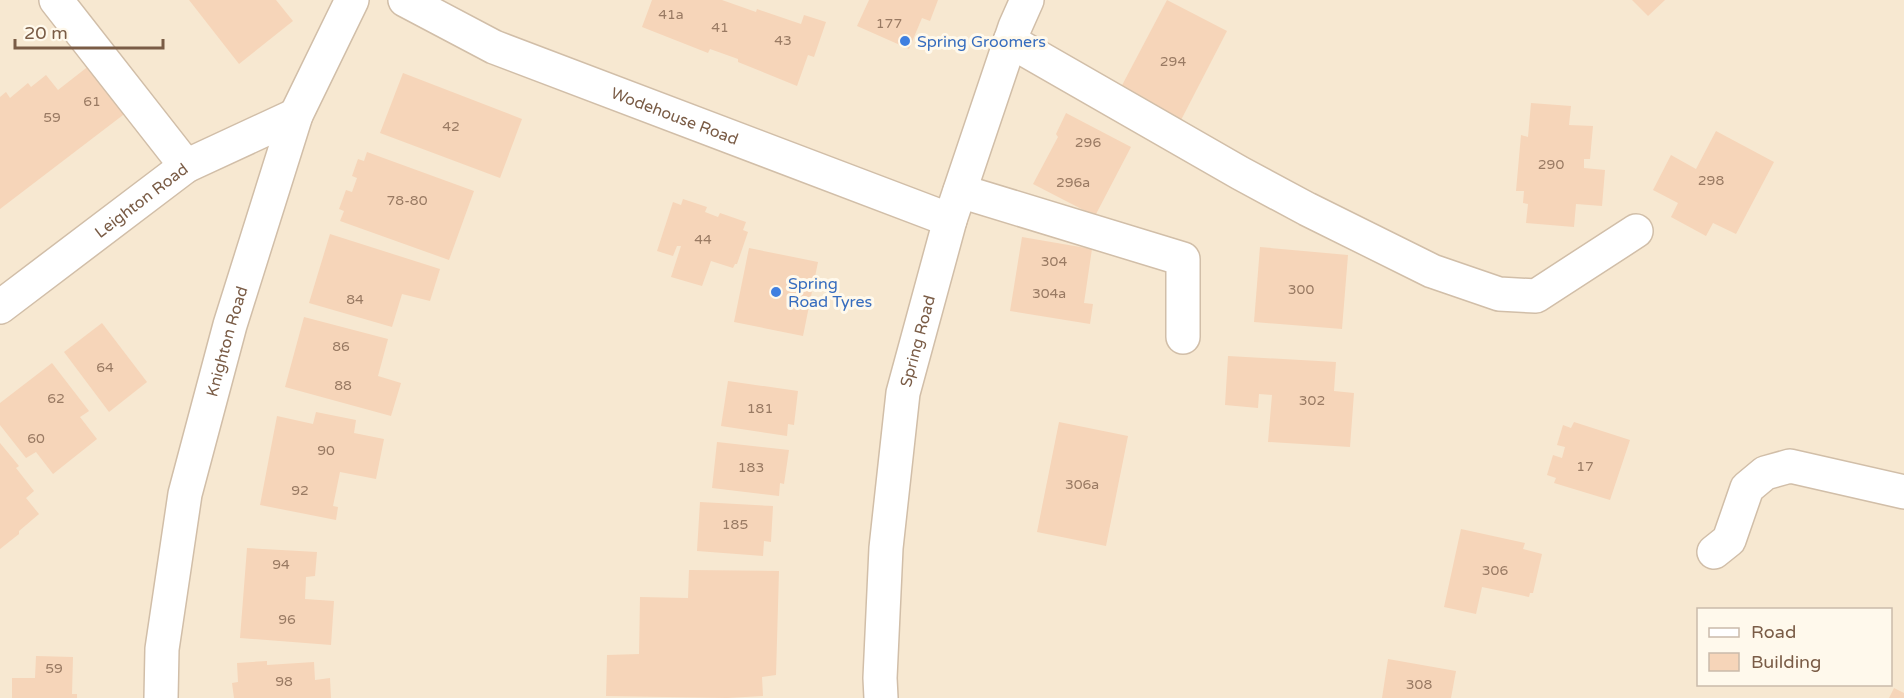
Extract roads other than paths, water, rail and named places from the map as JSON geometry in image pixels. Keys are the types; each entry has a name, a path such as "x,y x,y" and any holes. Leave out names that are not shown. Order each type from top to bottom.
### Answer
{"street":[{"path":"56,0 186,166"},
{"name":"Knighton Road","path":"160,698 162,649 185,494 230,325 296,115 352,0"},
{"name":"Wodehouse Road","path":"405,0 494,47 955,206 1183,259 1183,337"},
{"name":"Spring Road","path":"881,698 885,548 903,393 955,206 1010,41 1028,0"},
{"path":"1010,41 1307,209 1432,271 1500,294 1536,296 1636,231"},
{"name":"Leighton Road","path":"0,307 186,166 296,115"},
{"path":"1714,552 1729,540 1747,488 1765,473 1776,469 1790,466 1904,492"}],"place":[{"name":"Spring Groomers","path":"905,41"},
{"name":"Spring Road Tyres","path":"776,292"}]}
